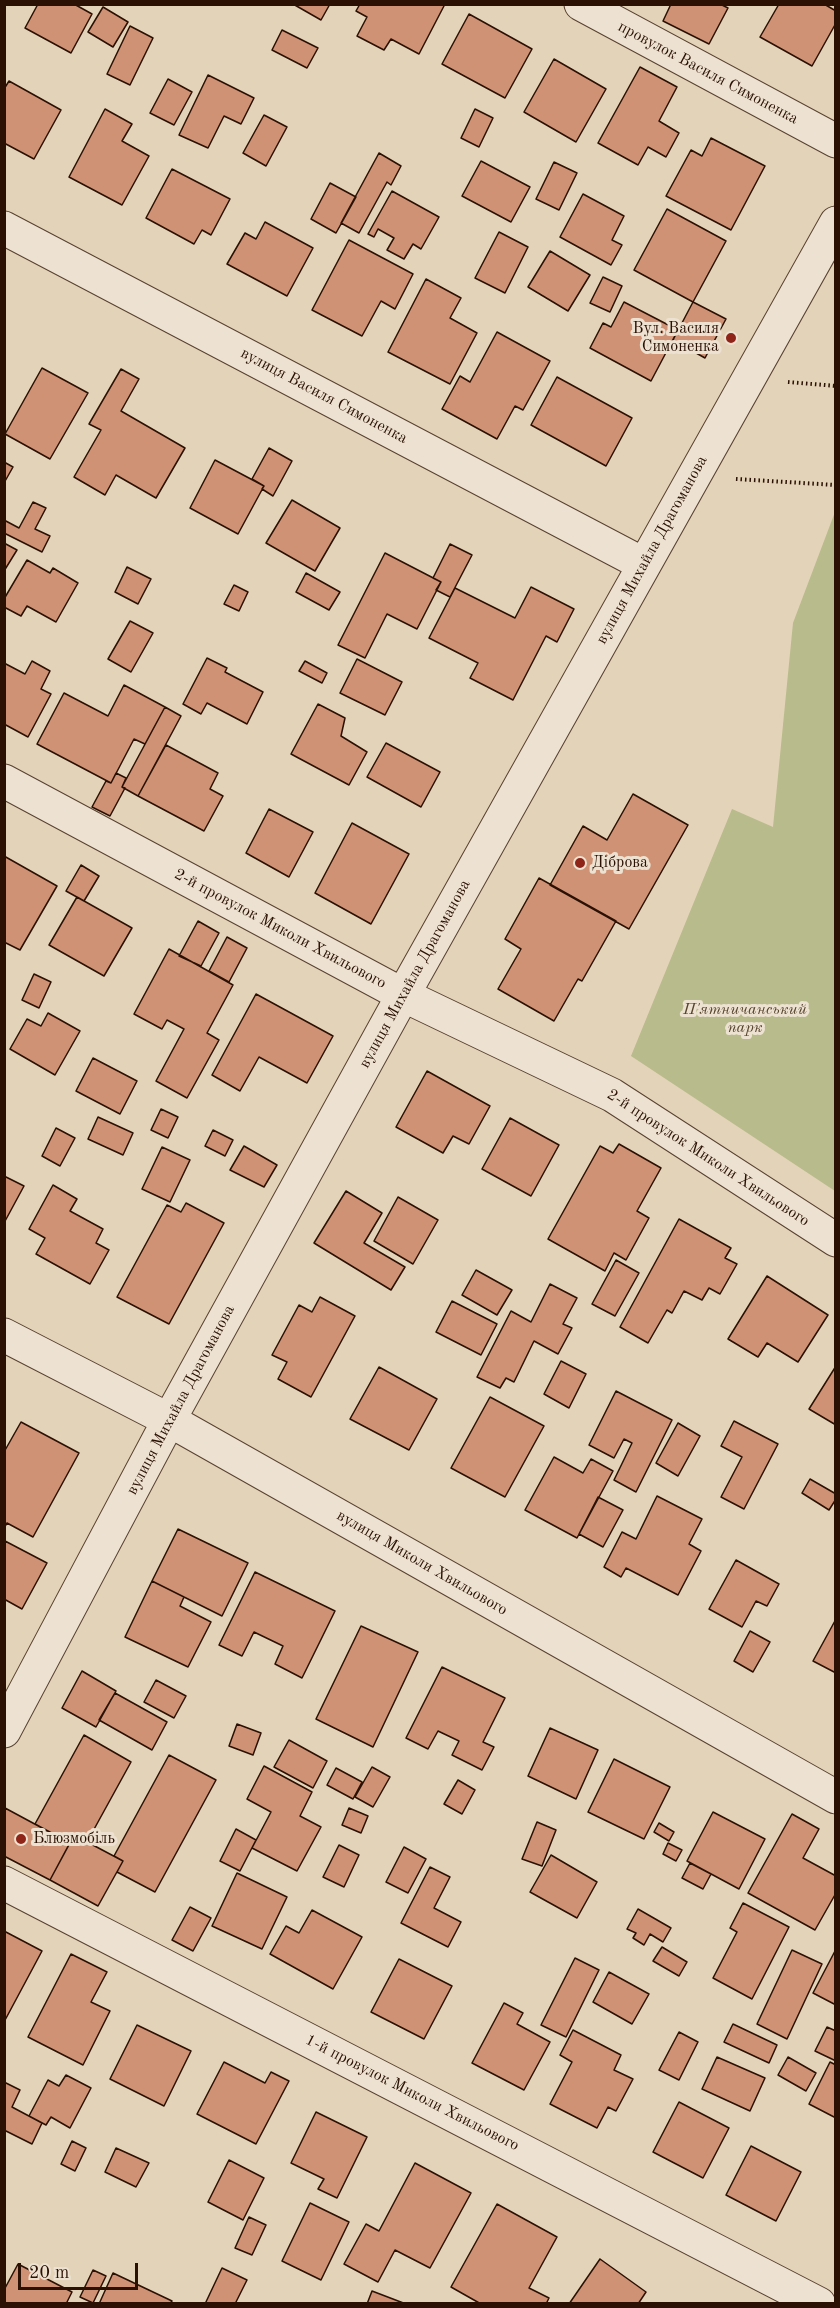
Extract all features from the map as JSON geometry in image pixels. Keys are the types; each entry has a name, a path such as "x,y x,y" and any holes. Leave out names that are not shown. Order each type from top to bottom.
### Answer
{"street":[{"name":"провулок Василя Симоненка","path":"581,4 836,141"},
{"name":"вулиця Михайла Драгоманова","path":"4,1731 169,1420 403,995 836,223"},
{"name":"вулиця Василя Симоненка","path":"4,228 643,564"},
{"name":"2-й провулок Миколи Хвильового","path":"4,781 403,995 612,1095 836,1240"},
{"name":"вулиця Миколи Хвильового","path":"4,1335 169,1420 836,1797"},
{"name":"1-й провулок Миколи Хвильового","path":"4,1883 819,2304"}],"path":[{"path":"693,476 836,485"}],"green space":[{"name":"П'ятничанський парк","path":"835,512 835,1191 631,1056 732,809 773,827 793,623"}],"building":[{"path":"38,4 74,4 92,14 71,53 25,28"},
{"path":"293,4 330,4 321,20"},
{"path":"360,4 445,4 419,54 391,39 384,50 357,36 367,17 356,11"},
{"path":"671,4 720,4 728,8 709,44 663,21"},
{"path":"779,4 824,4 836,11 836,23 812,66 760,37"},
{"path":"103,7 128,22 113,47 88,32"},
{"path":"469,14 532,49 505,98 442,64"},
{"path":"130,26 153,38 130,85 107,74"},
{"path":"282,30 318,48 307,68 272,50"},
{"path":"554,59 606,89 576,142 524,112"},
{"path":"640,67 677,87 659,121 679,133 666,157 648,147 638,165 598,143"},
{"path":"208,75 254,98 241,124 224,116 208,148 179,135"},
{"path":"168,79 192,92 174,125 150,113"},
{"path":"9,81 61,110 34,159 4,143 4,89"},
{"path":"105,109 132,124 122,141 149,156 122,205 69,177"},
{"path":"475,109 493,118 479,147 461,138"},
{"path":"264,115 287,127 266,166 243,153"},
{"path":"711,138 765,166 731,230 666,196 691,150 702,156"},
{"path":"379,153 401,166 391,185 387,182 359,233 341,223"},
{"path":"481,161 530,187 511,222 462,196"},
{"path":"554,162 577,173 559,210 536,199"},
{"path":"172,169 230,199 211,235 202,230 194,244 146,218"},
{"path":"330,183 356,197 336,233 311,219"},
{"path":"392,191 439,217 421,249 413,244 404,259 387,250 394,238 378,229 374,237 368,234"},
{"path":"583,194 624,216 612,240 622,245 611,265 560,237"},
{"path":"667,209 726,241 693,302 634,270"},
{"path":"265,222 313,248 287,296 227,264 245,233 256,239"},
{"path":"499,232 528,247 505,293 475,278"},
{"path":"349,240 413,274 395,309 381,301 362,336 312,310"},
{"path":"550,251 590,275 568,311 528,287"},
{"path":"603,277 622,286 610,312 590,303"},
{"path":"426,279 461,298 450,318 477,333 450,384 388,352"},
{"path":"624,302 678,330 651,381 590,348 603,323 611,327"},
{"path":"693,302 726,319 705,358 673,340"},
{"path":"497,332 550,361 523,410 515,406 497,439 442,409 460,376 470,382"},
{"path":"42,368 88,393 50,459 5,434"},
{"path":"121,369 139,379 121,411 185,448 156,498 116,475 105,495 74,477 101,430 89,424"},
{"path":"557,377 632,418 606,466 531,425"},
{"path":"269,448 292,461 273,496 262,489 264,486 252,479"},
{"path":"215,460 264,486 238,534 190,508"},
{"path":"4,462 13,467 4,483"},
{"path":"292,500 340,528 315,571 266,543"},
{"path":"33,502 46,508 35,529 50,536 42,552 4,533 4,520 19,528"},
{"path":"4,543 17,550 4,571"},
{"path":"450,544 472,555 450,597 436,590 441,582 433,578"},
{"path":"385,553 441,582 417,629 387,614 365,658 338,645"},
{"path":"27,560 50,573 53,568 78,583 56,622 27,606 21,616 4,607 4,599"},
{"path":"127,567 151,579 138,604 115,592"},
{"path":"306,573 340,592 329,610 296,592"},
{"path":"234,585 248,592 239,611 224,604"},
{"path":"531,587 574,609 557,642 546,636 513,700 470,678 478,663 429,638 455,588 515,618"},
{"path":"130,621 153,633 131,672 108,659"},
{"path":"207,658 227,668 225,672 263,692 247,724 207,703 201,714 183,704"},
{"path":"357,659 402,682 385,715 340,693"},
{"path":"32,661 50,671 41,689 51,694 28,737 4,724 4,663 25,674"},
{"path":"305,661 327,673 322,683 299,671"},
{"path":"124,685 165,707 145,744 134,739 111,783 37,744 64,693 108,716"},
{"path":"318,704 345,718 341,736 367,752 349,785 291,754"},
{"path":"165,707 181,716 138,796 122,787"},
{"path":"386,743 440,772 421,807 367,777"},
{"path":"166,745 218,773 210,789 223,796 204,831 138,796"},
{"path":"116,773 126,778 122,787 125,788 110,816 92,807 106,781 111,783"},
{"path":"633,794 688,825 629,929 550,885 583,826 607,840"},
{"path":"269,809 313,832 289,877 246,853"},
{"path":"352,823 409,854 371,924 315,893"},
{"path":"4,856 57,886 20,950 4,942"},
{"path":"81,865 99,876 84,901 66,891"},
{"path":"539,878 616,921 582,981 578,979 554,1021 498,989 521,949 505,939"},
{"path":"77,897 132,928 104,976 49,945"},
{"path":"198,921 219,933 201,966 179,956"},
{"path":"227,937 247,948 229,982 209,971"},
{"path":"169,949 233,985 207,1033 219,1040 187,1098 156,1081 184,1029 167,1020 162,1029 134,1014"},
{"path":"34,974 51,982 39,1008 22,1000"},
{"path":"256,994 333,1036 307,1083 259,1057 240,1091 212,1075"},
{"path":"48,1013 80,1031 55,1075 10,1049 27,1019 41,1026"},
{"path":"93,1058 137,1081 120,1114 76,1091"},
{"path":"427,1071 490,1106 469,1144 453,1136 443,1153 396,1127"},
{"path":"161,1109 178,1117 168,1138 151,1130"},
{"path":"98,1117 133,1133 123,1155 88,1139"},
{"path":"510,1118 559,1145 531,1196 482,1169"},
{"path":"56,1128 75,1138 60,1166 42,1156"},
{"path":"213,1130 233,1140 225,1156 205,1146"},
{"path":"619,1144 661,1168 637,1211 649,1218 626,1260 614,1253 605,1271 548,1239 600,1146 613,1153"},
{"path":"244,1146 277,1165 264,1187 230,1170"},
{"path":"162,1147 190,1160 170,1202 142,1189"},
{"path":"4,1176 24,1186 4,1223"},
{"path":"53,1185 77,1199 70,1211 103,1229 96,1243 109,1250 90,1284 36,1254 45,1238 29,1229"},
{"path":"346,1191 382,1213 364,1243 405,1267 391,1290 314,1243"},
{"path":"398,1197 438,1220 413,1264 374,1241"},
{"path":"186,1203 224,1223 169,1324 117,1297 167,1205 181,1212"},
{"path":"679,1219 731,1248 725,1258 737,1264 720,1294 709,1288 702,1300 684,1291 672,1313 667,1310 648,1343 620,1327"},
{"path":"616,1260 639,1273 615,1316 592,1304"},
{"path":"476,1270 512,1290 497,1315 462,1295"},
{"path":"767,1276 828,1315 798,1362 767,1343 758,1357 728,1339"},
{"path":"550,1284 577,1298 563,1324 572,1328 558,1354 534,1341 514,1382 506,1378 500,1388 477,1377 511,1311 531,1322"},
{"path":"320,1297 355,1316 311,1397 278,1379 287,1362 272,1355 299,1305 312,1312"},
{"path":"452,1301 497,1324 481,1355 436,1332"},
{"path":"561,1361 586,1374 569,1408 544,1394"},
{"path":"836,1366 836,1425 809,1409"},
{"path":"379,1367 437,1399 409,1450 350,1419"},
{"path":"616,1391 672,1420 636,1492 614,1480 632,1443 624,1439 614,1458 589,1445"},
{"path":"490,1397 544,1426 505,1497 451,1468"},
{"path":"734,1421 778,1444 744,1509 721,1497 742,1457 721,1446"},
{"path":"21,1422 79,1453 33,1537 7,1523 4,1528 4,1452"},
{"path":"678,1423 700,1436 678,1476 656,1463"},
{"path":"554,1457 583,1473 591,1459 613,1471 577,1538 525,1510"},
{"path":"810,1479 836,1494 836,1499 829,1510 802,1493"},
{"path":"657,1496 702,1519 689,1544 701,1551 678,1595 626,1568 621,1577 604,1567 622,1532 636,1539"},
{"path":"598,1497 623,1510 603,1547 579,1534"},
{"path":"178,1529 248,1563 222,1616 152,1581"},
{"path":"5,1541 47,1563 22,1609 4,1599"},
{"path":"736,1560 779,1584 767,1606 756,1601 742,1627 709,1609"},
{"path":"255,1572 335,1611 302,1678 275,1664 283,1646 254,1632 242,1656 219,1645"},
{"path":"152,1581 184,1597 180,1606 211,1622 188,1667 125,1637"},
{"path":"836,1619 836,1673 813,1661"},
{"path":"361,1626 418,1652 373,1747 316,1719"},
{"path":"750,1631 770,1642 753,1672 734,1661"},
{"path":"442,1667 505,1698 483,1742 494,1747 482,1770 452,1755 459,1741 438,1731 428,1749 406,1738"},
{"path":"82,1671 116,1691 96,1727 62,1708"},
{"path":"156,1680 186,1696 174,1718 144,1702"},
{"path":"115,1693 167,1722 152,1750 99,1720"},
{"path":"237,1724 261,1733 253,1755 229,1746"},
{"path":"550,1728 598,1750 576,1799 528,1776"},
{"path":"84,1735 131,1762 87,1842 74,1835 70,1843 35,1824"},
{"path":"289,1740 327,1761 313,1788 274,1767"},
{"path":"169,1755 216,1780 155,1892 117,1872 123,1861 114,1856"},
{"path":"614,1759 670,1787 644,1839 588,1812"},
{"path":"264,1766 312,1792 300,1816 321,1827 297,1871 252,1848 271,1812 247,1799"},
{"path":"372,1767 390,1777 373,1807 355,1797"},
{"path":"336,1768 362,1782 353,1799 327,1785"},
{"path":"458,1780 475,1790 462,1814 444,1804"},
{"path":"5,1808 70,1843 50,1880 4,1856"},
{"path":"349,1808 368,1816 361,1833 342,1825"},
{"path":"713,1812 765,1839 739,1889 687,1861"},
{"path":"792,1814 819,1829 803,1858 836,1876 836,1893 815,1930 748,1893"},
{"path":"537,1822 556,1830 542,1866 522,1859"},
{"path":"659,1823 674,1832 669,1841 654,1832"},
{"path":"236,1829 256,1840 240,1871 220,1861"},
{"path":"74,1835 123,1861 98,1906 50,1880"},
{"path":"668,1843 682,1850 676,1861 663,1854"},
{"path":"339,1845 359,1855 344,1887 323,1877"},
{"path":"404,1847 426,1859 408,1893 386,1882"},
{"path":"551,1855 597,1882 577,1918 530,1892"},
{"path":"690,1863 711,1874 703,1889 682,1878"},
{"path":"430,1867 450,1877 434,1908 461,1922 448,1947 401,1923"},
{"path":"237,1873 287,1897 262,1949 212,1926"},
{"path":"743,1903 789,1927 752,1999 713,1978 737,1932 730,1928"},
{"path":"190,1907 211,1918 193,1951 172,1940"},
{"path":"638,1909 671,1928 663,1942 650,1934 644,1945 633,1938 636,1933 627,1929"},
{"path":"312,1910 362,1937 333,1989 270,1954 286,1926 299,1933"},
{"path":"4,1931 42,1951 4,2022"},
{"path":"662,1947 687,1962 679,1976 653,1961"},
{"path":"792,1950 822,1964 787,2039 757,2024"},
{"path":"836,1951 836,2005 813,1993"},
{"path":"71,1954 107,1972 91,2002 110,2011 83,2065 28,2037"},
{"path":"575,1958 599,1970 566,2037 541,2025"},
{"path":"399,1959 452,1986 424,2039 371,2012"},
{"path":"609,1972 649,1994 632,2024 593,2002"},
{"path":"504,2003 523,2013 517,2024 550,2042 524,2090 472,2063"},
{"path":"733,2024 777,2045 769,2063 724,2042"},
{"path":"137,2025 191,2051 164,2106 110,2079"},
{"path":"827,2027 836,2031 836,2061 815,2051"},
{"path":"573,2030 621,2055 614,2070 633,2079 616,2111 608,2107 597,2128 550,2104 572,2062 560,2055"},
{"path":"679,2032 698,2042 679,2080 659,2070"},
{"path":"717,2057 765,2078 750,2111 702,2089"},
{"path":"788,2057 816,2073 806,2091 778,2075"},
{"path":"224,2062 265,2083 271,2072 289,2081 256,2144 197,2114"},
{"path":"830,2062 836,2065 836,2118 809,2104"},
{"path":"66,2075 91,2088 70,2128 51,2117 46,2125 29,2116 48,2080 59,2086"},
{"path":"4,2082 20,2090 12,2107 42,2123 32,2144 4,2130"},
{"path":"679,2102 729,2128 703,2178 653,2152"},
{"path":"316,2112 367,2137 337,2198 318,2189 324,2179 291,2163"},
{"path":"72,2141 86,2148 75,2171 61,2164"},
{"path":"751,2146 801,2172 776,2221 726,2195"},
{"path":"116,2148 149,2163 136,2187 105,2172"},
{"path":"229,2160 264,2178 243,2220 208,2202"},
{"path":"415,2163 471,2193 430,2268 395,2250 378,2282 344,2264 366,2224 379,2231"},
{"path":"310,2203 349,2222 321,2280 282,2261"},
{"path":"497,2204 557,2237 529,2288 549,2298 546,2304 481,2304 451,2287"},
{"path":"249,2217 266,2225 252,2255 235,2248"},
{"path":"600,2259 646,2292 638,2304 569,2304"},
{"path":"18,2264 72,2292 66,2304 4,2304 4,2290"},
{"path":"222,2268 247,2280 235,2304 205,2304"},
{"path":"93,2270 106,2276 93,2303 80,2297"},
{"path":"113,2273 172,2301 170,2304 99,2304"},
{"path":"372,2291 406,2304 367,2304"}],"place":[{"name":"Вул. Василя Симоненка","path":"731,338"},
{"name":"Діброва","path":"580,863"},
{"name":"Блюзмобіль","path":"21,1839"}]}
